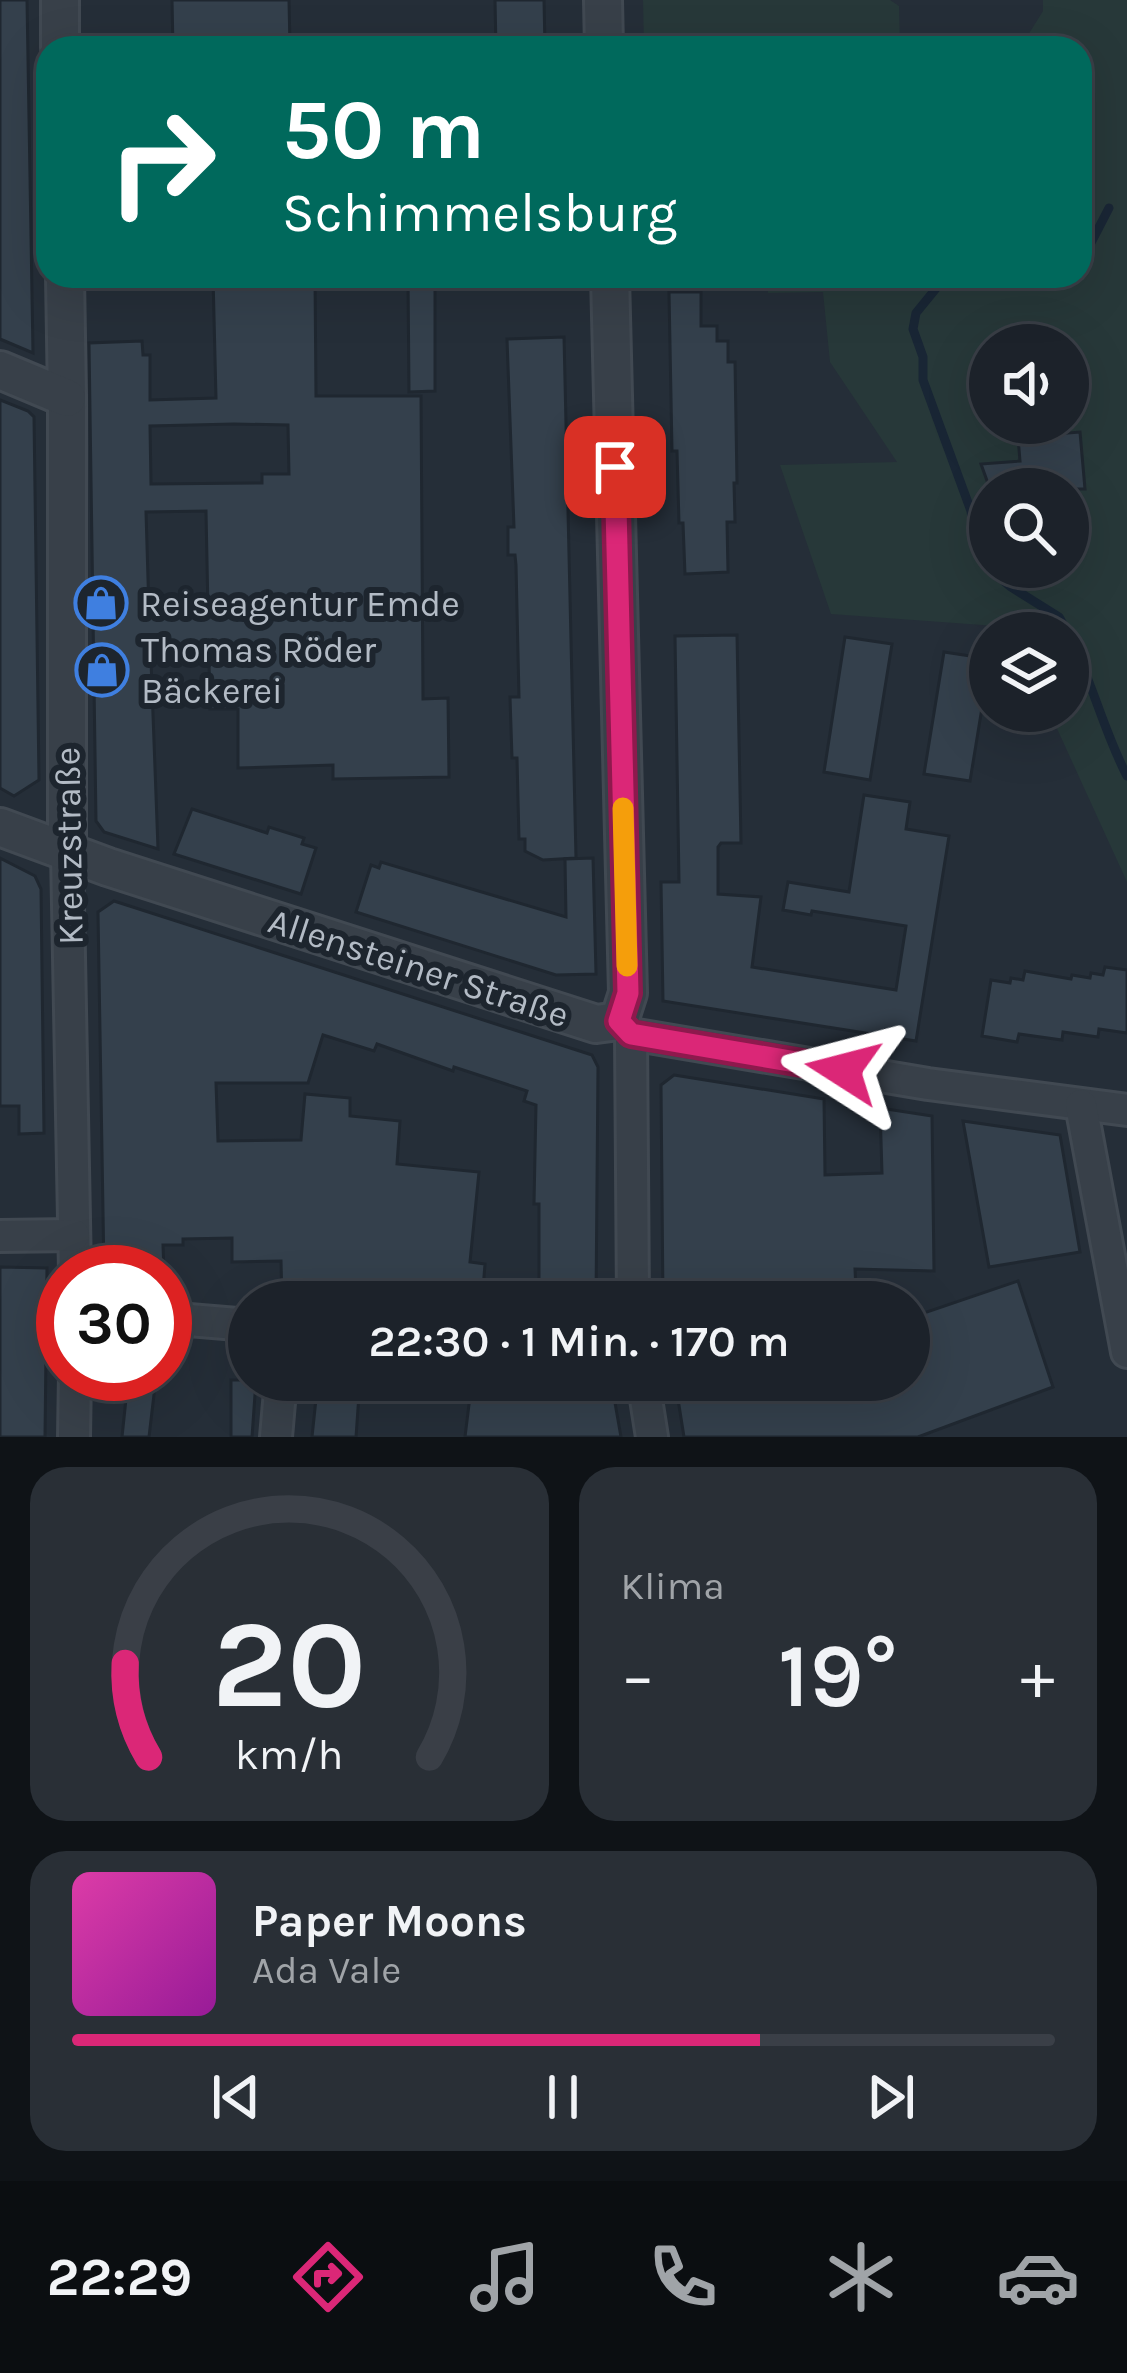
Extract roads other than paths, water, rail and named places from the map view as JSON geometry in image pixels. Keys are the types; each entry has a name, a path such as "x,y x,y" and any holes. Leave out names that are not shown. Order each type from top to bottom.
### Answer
{"street":[{"path":"59,0 60,36"},
{"path":"603,0 604,36"},
{"name":"Kreuzstraße","path":"65,288 74,1245"},
{"path":"610,288 632,1281"},
{"path":"0,370 68,398"},
{"name":"Allensteiner Straße","path":"0,827 596,1024 928,1084 1127,1110"},
{"path":"1081,1105 1127,1352"},
{"path":"0,1236 74,1235"},
{"path":"192,1320 228,1323"},
{"path":"74,1437 75,1401"},
{"path":"276,1437 279,1401"},
{"path":"646,1401 652,1437"}],"waterway":[{"path":"1092,241 1109,208"},
{"path":"936,288 916,313 913,329 923,357 923,380 974,531 987,567 1051,612"},
{"path":"1089,682 1127,776"}],"place":[{"name":"Reiseagentur Emde","path":"101,603"},
{"name":"Thomas Röder Bäckerei","path":"102,670"}]}
